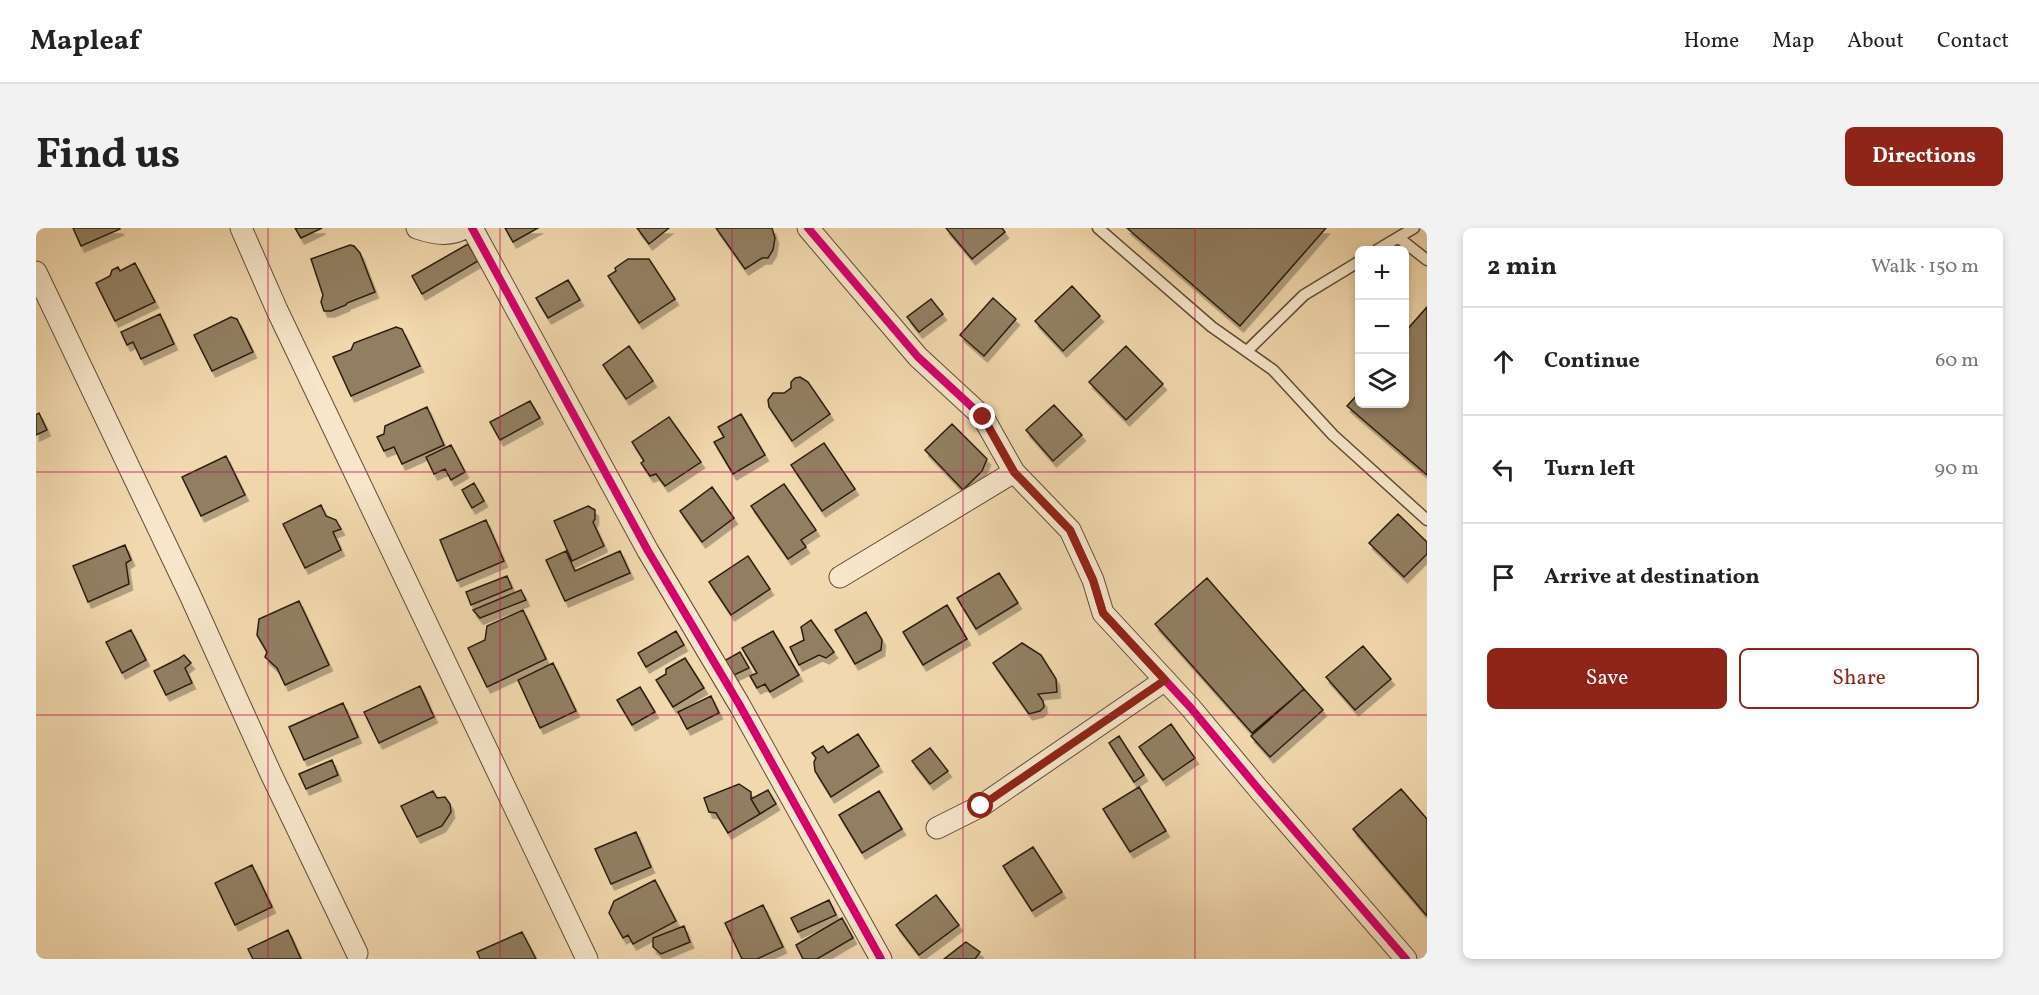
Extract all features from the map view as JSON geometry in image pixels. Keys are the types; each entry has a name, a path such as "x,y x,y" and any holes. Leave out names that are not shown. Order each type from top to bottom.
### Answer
{"street":[{"path":"241,228 277,310 586,959"},
{"path":"417,228 432,233 458,232 464,228"},
{"path":"472,228 648,551 739,704 881,959"},
{"path":"808,228 918,357 983,417 1014,472 1070,530 1093,580 1103,613 1165,680 1406,959"},
{"path":"36,272 357,953"},
{"path":"840,577 1014,472"},
{"path":"937,828 981,806 1165,680"}],"lane":[{"path":"1098,228 1212,327 1273,370 1333,435 1427,520"},
{"path":"1384,246 1414,228"},
{"path":"1399,238 1427,260"},
{"path":"1247,351 1304,295 1355,263"}],"building":[{"path":"73,228 119,228 120,229 81,246"},
{"path":"295,228 322,228 301,238"},
{"path":"505,228 538,228 513,242"},
{"path":"637,228 669,228 649,244"},
{"path":"716,228 772,228 775,238 773,250 768,258 762,258 745,269"},
{"path":"946,228 1002,228 1005,232 972,259"},
{"path":"1127,228 1326,228 1240,326"},
{"path":"468,244 478,261 422,294 412,276"},
{"path":"350,245 360,253 375,292 331,311 324,311 321,302 323,295 311,259"},
{"path":"628,259 649,259 675,299 639,323 608,276"},
{"path":"135,263 155,302 115,321 96,283 110,276 112,270 118,267 120,271"},
{"path":"568,280 580,300 548,318 536,298"},
{"path":"1072,286 1100,316 1063,351 1035,321"},
{"path":"993,298 1016,319 984,356 960,335"},
{"path":"931,299 943,314 919,332 907,317"},
{"path":"1427,307 1427,475 1347,406 1355,397 1355,408 1409,408 1409,327"},
{"path":"160,314 174,344 141,359 133,342 127,345 121,332"},
{"path":"231,317 237,319 253,352 212,371 194,335"},
{"path":"396,327 402,329 420,366 351,396 333,357 351,350 354,343"},
{"path":"629,346 653,381 626,399 603,365"},
{"path":"1126,346 1163,384 1126,420 1089,382"},
{"path":"800,377 808,382 830,414 792,441 769,407 768,400 773,393 784,393 791,388 791,382"},
{"path":"530,401 540,418 500,440 490,422"},
{"path":"1054,405 1082,435 1053,461 1026,430"},
{"path":"427,407 444,445 402,464 394,447 384,451 377,437 384,434 385,426"},
{"path":"39,413 47,430 36,435 36,415"},
{"path":"741,414 765,455 733,474 714,442 724,437 718,427"},
{"path":"669,417 701,462 665,486 656,474 650,476 641,463 644,461 632,442"},
{"path":"952,424 987,459 982,471 963,490 925,450"},
{"path":"824,443 855,489 822,511 791,465"},
{"path":"451,445 465,472 451,480 445,469 434,474 426,457"},
{"path":"226,456 245,495 201,516 182,477"},
{"path":"474,483 484,501 472,508 462,490"},
{"path":"784,484 816,530 801,540 806,547 788,559 751,506"},
{"path":"712,487 734,518 702,542 680,511"},
{"path":"321,505 326,516 336,520 341,529 333,532 341,550 305,568 283,524"},
{"path":"588,506 595,510 593,522 604,546 572,561 554,521"},
{"path":"1398,514 1427,542 1427,554 1404,577 1369,543"},
{"path":"486,520 504,561 457,581 440,540"},
{"path":"125,545 131,560 126,563 129,584 88,602 73,566"},
{"path":"566,551 575,571 620,551 630,573 565,601 546,560"},
{"path":"748,556 770,589 731,615 709,582"},
{"path":"999,573 1018,603 976,629 957,598"},
{"path":"507,576 512,588 471,605 466,592"},
{"path":"1207,578 1304,689 1252,733 1155,624"},
{"path":"521,590 526,600 480,618 473,610"},
{"path":"299,601 329,665 285,685 277,668 265,657 267,652 257,635 259,619"},
{"path":"947,605 967,639 923,665 903,632"},
{"path":"523,610 546,659 487,687 468,648 485,640 487,626"},
{"path":"866,612 882,640 881,650 855,664 835,630"},
{"path":"811,620 834,652 826,658 819,655 799,665 790,647 804,640 801,627"},
{"path":"131,630 146,660 122,673 106,642"},
{"path":"676,631 684,645 646,667 638,653"},
{"path":"773,631 799,675 770,692 765,684 757,688 750,676 757,673 742,648"},
{"path":"1022,643 1041,655 1056,679 1057,692 1038,694 1044,707 1040,711 1029,714 993,663"},
{"path":"1363,646 1391,679 1355,710 1326,677"},
{"path":"740,652 749,668 732,676 724,661"},
{"path":"184,655 191,663 185,668 192,683 166,695 154,671"},
{"path":"685,658 704,688 673,707 656,680 666,674 666,669"},
{"path":"553,663 576,711 540,728 518,680"},
{"path":"420,686 434,717 379,743 364,712"},
{"path":"640,687 655,712 632,725 617,700"},
{"path":"1304,689 1323,710 1270,757 1251,736"},
{"path":"711,696 719,713 687,729 678,712"},
{"path":"343,703 358,737 304,760 289,727"},
{"path":"1171,724 1195,758 1163,780 1139,747"},
{"path":"858,734 879,766 831,797 815,771 816,758 812,753 823,746 828,753"},
{"path":"1119,736 1144,775 1134,782 1109,743"},
{"path":"930,748 948,771 930,784 912,761"},
{"path":"332,760 338,775 306,789 299,774"},
{"path":"739,784 751,792 751,799 760,814 728,833 716,813 709,812 704,798"},
{"path":"1139,787 1166,831 1130,852 1103,809"},
{"path":"1401,789 1427,819 1427,916 1353,829"},
{"path":"768,790 776,804 760,814 751,799"},
{"path":"433,791 437,798 445,797 450,804 451,812 442,826 417,837 401,806"},
{"path":"879,791 902,829 862,853 839,815"},
{"path":"636,832 651,867 611,884 595,849"},
{"path":"1033,847 1062,892 1032,911 1003,866"},
{"path":"252,865 272,907 235,925 215,883"},
{"path":"655,880 676,921 633,944 628,935 623,938 609,913 614,901"},
{"path":"936,895 959,925 919,955 896,925"},
{"path":"829,900 836,915 798,932 791,918"},
{"path":"763,905 783,947 757,959 742,959 725,923"},
{"path":"842,918 853,938 817,959 803,959 796,945"},
{"path":"684,926 690,942 661,954 653,947 653,938"},
{"path":"288,930 301,959 253,959 248,949"},
{"path":"522,932 536,959 480,959 477,952"},
{"path":"966,942 980,952 975,959 944,959"}],"cycle path":[{"path":"472,228 648,551 739,704 881,959"},
{"path":"808,228 918,357 983,417 1014,472 1070,530 1093,580 1103,613 1190,707 1406,959"}],"route":[{"path":"981,806 1165,680 1103,613 1093,580 1070,530 1014,472 983,417"}]}
